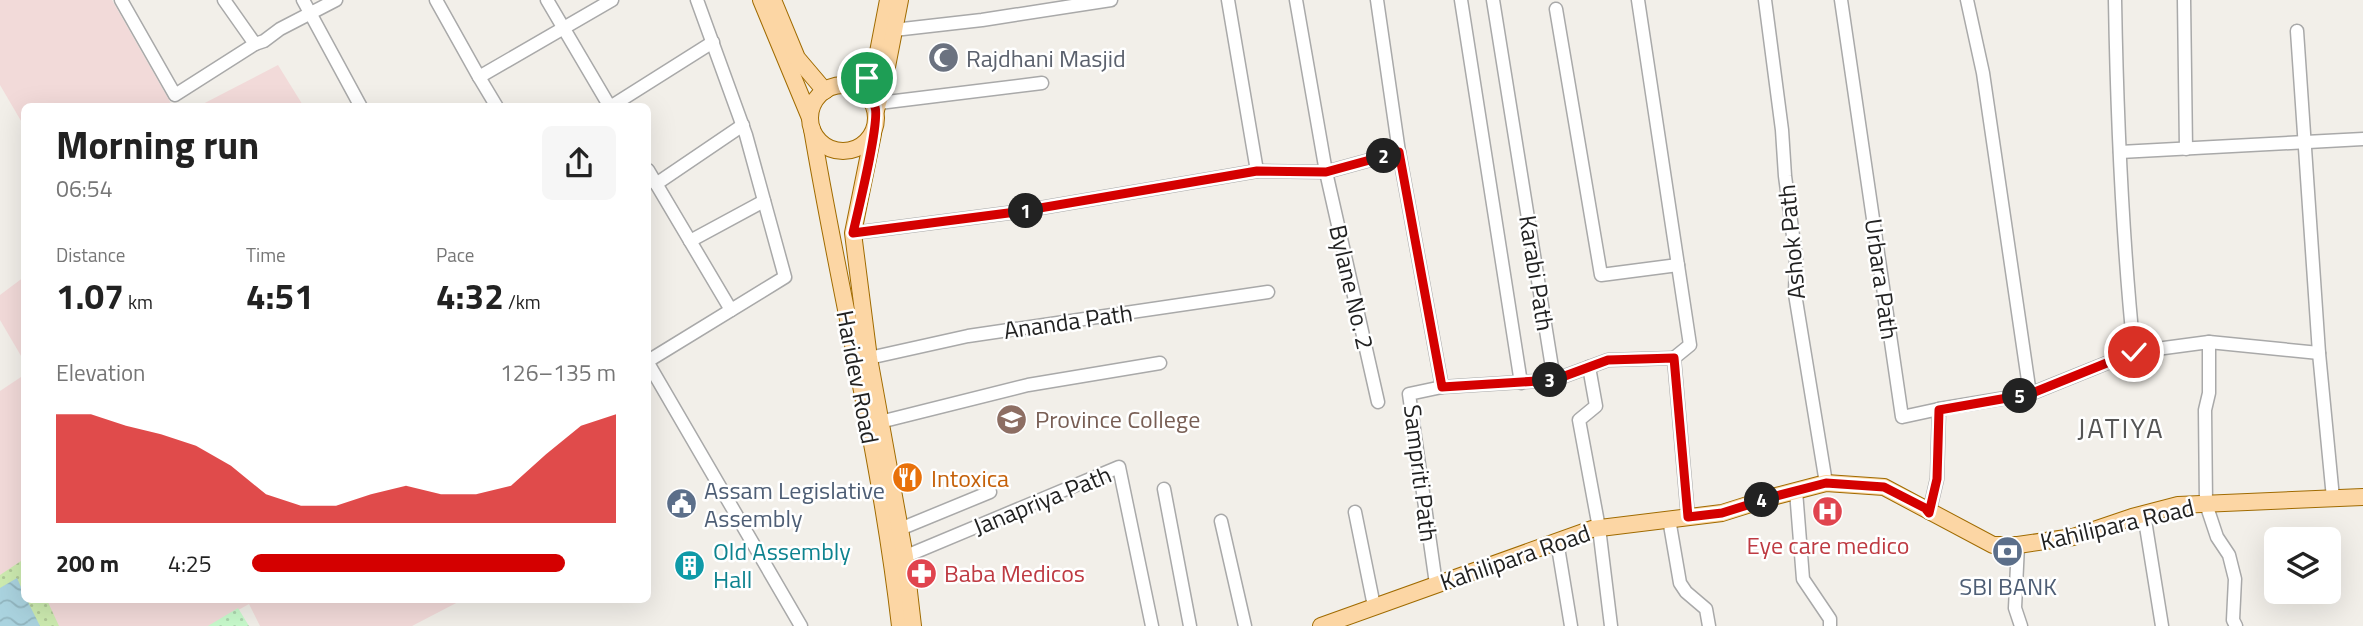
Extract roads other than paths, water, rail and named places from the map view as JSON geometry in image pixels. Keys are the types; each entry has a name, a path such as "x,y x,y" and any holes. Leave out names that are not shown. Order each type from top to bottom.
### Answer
{"main road":[{"name":"Haridev Road","path":"761,0 811,124 830,237 913,626"},
{"path":"773,0 797,58 825,91"},
{"path":"888,0 874,73 867,78 825,91 811,108 811,124 817,139 835,151 857,149 873,134 900,0"},
{"path":"846,85 865,93 877,106"},
{"name":"Haridev Road","path":"873,134 853,233 869,358 900,529 900,626"},
{"name":"Kahilipara Road","path":"1321,626 1599,528 1722,513 1826,483 1884,487 1993,545 2018,545 2073,537 2178,505 2363,497"}],"street":[{"path":"121,0 175,95 280,29 336,0"},
{"path":"224,0 255,44"},
{"path":"303,0 359,103"},
{"path":"436,0 495,103"},
{"path":"547,0 608,103"},
{"path":"479,77 612,0"},
{"path":"651,360 785,277 743,125 697,0"},
{"path":"894,30 982,20 1111,0"},
{"path":"1228,0 1257,171"},
{"name":"Bylane No. 2","path":"1296,0 1326,172 1378,402"},
{"path":"1377,0 1399,152 1442,387 1554,380 1608,360 1674,358 1690,345 1638,0"},
{"path":"1461,0 1521,383"},
{"name":"Karabi Path","path":"1493,0 1554,380"},
{"name":"Ashok Path","path":"1765,0 1796,258 1795,295 1826,483"},
{"name":"Urbara Path","path":"1841,0 1902,417 1939,410"},
{"path":"1967,0 1987,100 2030,394"},
{"path":"2115,0 2125,270 2134,352"},
{"path":"2184,0 2186,149"},
{"path":"1556,9 1601,275 1678,265"},
{"path":"2297,32 2319,354 2333,498"},
{"path":"616,103 713,42"},
{"path":"877,106 1042,83"},
{"path":"656,184 743,125"},
{"path":"2120,152 2363,139"},
{"path":"853,233 1016,212 1257,171 1326,172 1399,152"},
{"path":"651,175 731,310"},
{"path":"690,241 764,201"},
{"name":"Ananda Path","path":"869,358 968,336 1268,292"},
{"path":"1929,513 1937,479 1939,410 2030,394 2134,352 2208,342 2319,354"},
{"path":"2208,342 2209,393 2205,410 2206,504 2217,537 2229,555 2235,579 2233,620 2236,626"},
{"path":"1674,358 1688,517"},
{"path":"880,422 1028,385 1160,363"},
{"path":"651,367 801,626"},
{"path":"1589,367 1596,406 1579,420 1599,528 1611,626"},
{"name":"Sampriti Path","path":"1436,584 1409,394 1442,387"},
{"name":"Janapriya Path","path":"899,559 1119,467 1152,626"},
{"path":"1164,489 1190,626"},
{"path":"1796,491 1803,579 1830,619 1830,626"},
{"path":"900,529 990,492"},
{"path":"1355,512 1374,606"},
{"path":"2144,514 2162,626"},
{"path":"1669,519 1680,583 1686,592 1706,609 1709,626"},
{"path":"1221,521 1245,626"},
{"path":"1557,541 1571,626"},
{"path":"2018,545 2015,608 2021,626"}],"water":[{"path":"17,578 21,587 21,603 28,603 40,626 0,626 0,588"}],"place":[{"name":"Rajdhani Masjid","path":"943,58"},
{"name":"Province College","path":"1012,419"},
{"name":"Intoxica","path":"908,478"},
{"name":"Assam Legislative Assembly","path":"681,504"},
{"name":"Eye care medico","path":"1828,511"},
{"name":"SBI BANK","path":"2008,552"},
{"name":"Old Assembly Hall","path":"690,565"},
{"name":"Baba Medicos","path":"921,573"}],"district":[{"name":"JATIYA","path":"2121,427"}]}
